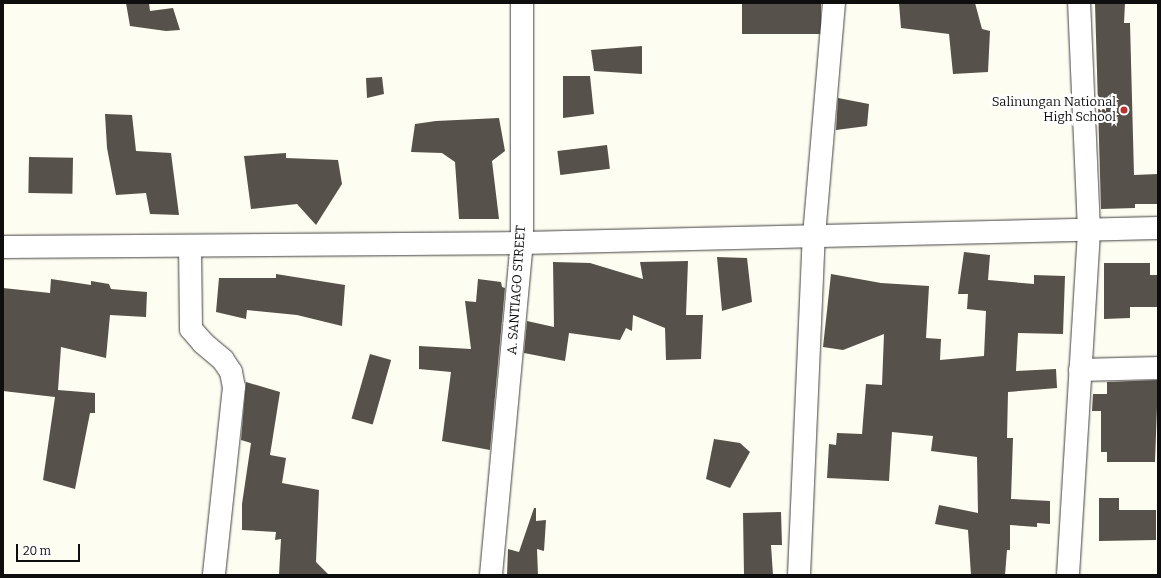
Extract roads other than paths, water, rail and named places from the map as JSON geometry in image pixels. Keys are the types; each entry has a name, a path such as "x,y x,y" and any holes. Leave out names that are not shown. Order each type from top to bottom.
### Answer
{"street":[{"name":"A. SANTIAGO STREET","path":"491,575 522,244 522,3"},
{"path":"799,575 814,236 834,3"},
{"path":"1068,575 1089,230 1079,3"},
{"path":"3,247 522,244 1158,228"},
{"path":"190,246 191,329 203,344 222,360 231,372 234,387 214,575"},
{"path":"1080,370 1158,368"}],"place":[{"name":"Salinungan National High School","path":"1124,110"}]}
